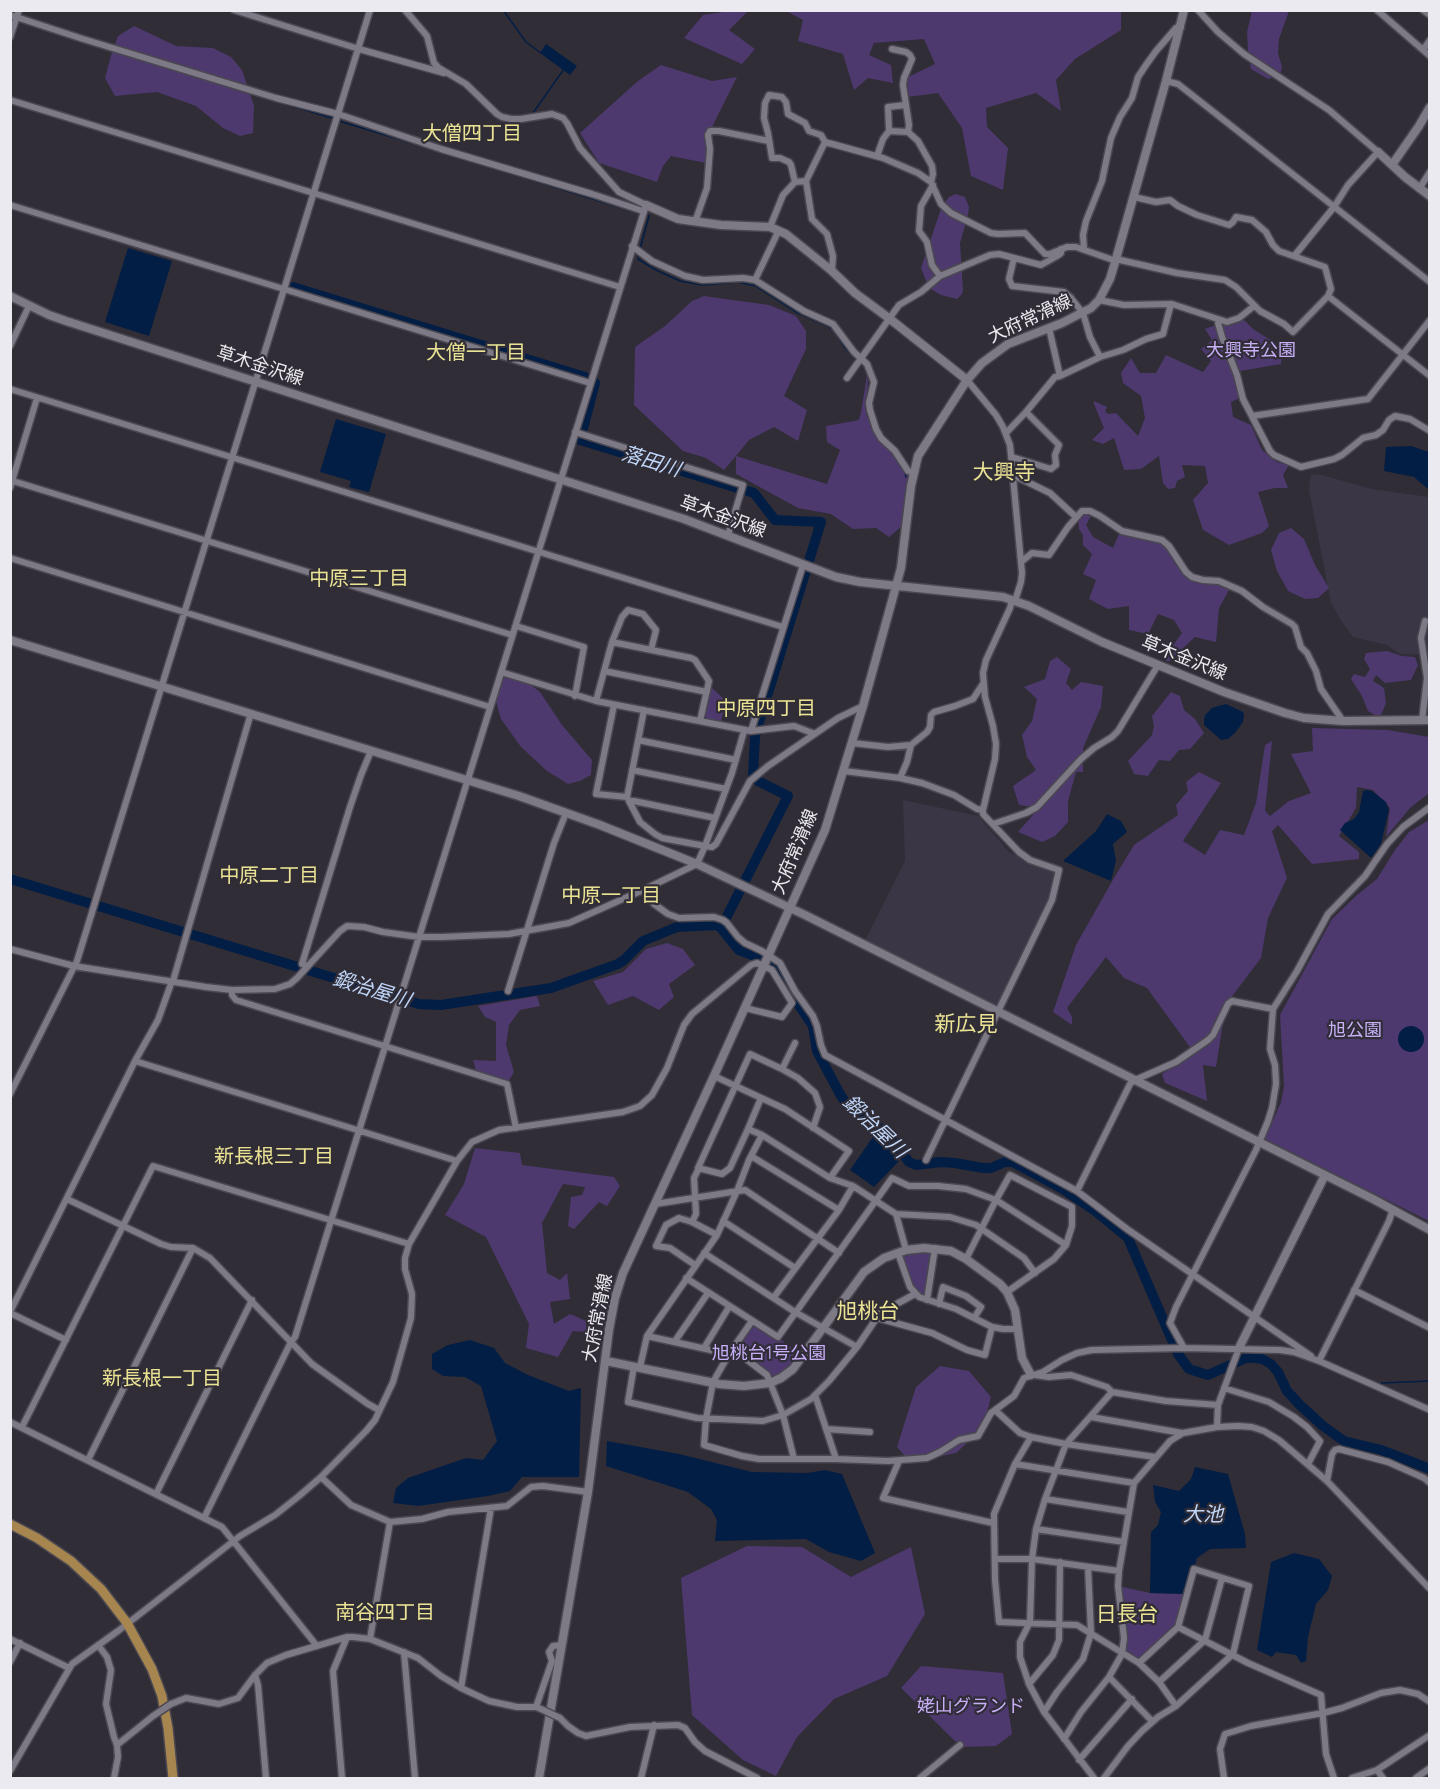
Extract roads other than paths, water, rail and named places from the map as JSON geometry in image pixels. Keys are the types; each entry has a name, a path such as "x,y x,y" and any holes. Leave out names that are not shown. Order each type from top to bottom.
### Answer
{"main road":[{"name":"大府常滑線","path":"539,1779 588,1492 611,1320 620,1282 825,830 896,585 904,549 911,486 918,456 967,380 982,363 1008,344 1083,313 1099,300 1110,279 1116,260 1184,10"},
{"path":"1392,165 1430,107"},
{"path":"1378,152 1430,196"},
{"path":"644,208 695,222 774,229 795,240 855,293 967,380"},
{"name":"草木金沢線","path":"10,296 58,318 684,519 803,565 848,579 970,592 1014,600 1099,641 1273,710 1304,718 1343,721 1426,720"},
{"path":"10,640 466,780 566,813 697,864 789,907 1326,1175 1430,1230"},
{"path":"1239,1348 1326,1175"},
{"path":"606,1361 713,1382 744,1386 770,1383 793,1369 864,1272 884,1258 902,1252 934,1248 951,1251 966,1259 1007,1292 1016,1310 1022,1358 1031,1375"},
{"path":"10,1524 37,1538 71,1561 100,1588 128,1623 152,1669 162,1696 173,1779"}],"street":[{"path":"234,10 451,75"},
{"path":"10,1094 77,961 370,10"},
{"path":"405,10 427,36 434,63 466,84 502,117 521,119 552,114 563,118 580,148 619,192 644,208"},
{"path":"1198,10 1218,32 1244,54 1329,110 1378,152 1348,185 1334,207 1295,255"},
{"path":"1377,10 1430,56"},
{"path":"1423,10 1430,15"},
{"path":"10,37 15,14 89,41 276,98 338,114 441,149 644,208"},
{"path":"1084,249 1083,235 1086,221 1102,181 1111,138 1120,117 1134,93 1138,77 1156,51 1176,28 1181,27"},
{"path":"1423,50 1430,40"},
{"path":"892,49 906,52 912,59 903,81 908,132"},
{"path":"1166,81 1178,84 1430,282"},
{"path":"795,182 789,162 780,158 772,158 764,122 764,110 769,95 774,94 784,99 788,114 805,123 809,131 821,135 825,142 877,156 918,173 932,184 941,204 960,219 998,234 1025,233 1045,254 1071,246 1116,260 1177,273 1225,279 1254,306 1293,332 1328,296 1331,289 1325,267 1279,251 1266,232 1252,220 1236,217 1229,225 1197,215 1170,200 1156,202 1134,197"},
{"path":"10,100 620,287"},
{"path":"877,156 883,139 890,131 888,107 905,105"},
{"path":"695,222 707,188 710,131 770,141"},
{"path":"890,131 908,132 918,141 932,166 932,184 921,206 919,231 927,242 932,265 940,276"},
{"path":"825,142 806,181 812,219 827,233 834,256 832,271"},
{"path":"1419,189 1430,172"},
{"path":"755,280 774,229 783,195 795,182 806,181"},
{"path":"10,205 590,383"},
{"path":"204,1518 295,1337 644,208"},
{"path":"632,246 652,261 685,276 703,280 743,278 755,280 804,311 833,324 861,360 867,364 874,382 869,404 876,429 908,471 914,473"},
{"path":"847,378 899,305 921,292 940,276 990,255 999,254 1041,265 1061,253 1061,249"},
{"path":"1014,258 1010,279 1012,286 1064,292 1083,313 1090,337 1100,357"},
{"path":"1328,296 1430,376"},
{"path":"1099,300 1124,305 1171,304 1227,322 1246,313 1254,306"},
{"path":"1006,433 1055,377 1100,357 1163,334 1171,304"},
{"path":"10,346 29,306"},
{"path":"1219,320 1222,337 1241,392 1274,455 1301,467 1334,459 1363,438 1376,435 1395,416 1410,419 1430,431"},
{"path":"1252,416 1368,399 1430,320"},
{"path":"1049,328 1060,376"},
{"path":"926,1160 1052,900 1059,870 1030,860 1019,852 984,814 983,810 995,759 996,744 983,684 983,673 986,660 1014,600 1022,573 1010,445 996,415 967,380"},
{"path":"10,389 783,627"},
{"path":"37,398 12,484 207,540 512,635"},
{"path":"1012,457 1049,469 1056,465 1055,455 1059,445 1026,412"},
{"path":"575,432 743,484 728,535"},
{"path":"1013,475 1050,493 1076,517"},
{"path":"1021,562 1032,553 1049,555 1082,511 1090,511 1122,531 1162,540 1192,577 1219,582 1242,591 1295,627 1300,647 1316,671 1321,689 1343,721"},
{"path":"10,558 490,707"},
{"path":"10,949 74,966 232,990 281,988 290,984 347,926 419,937 480,936 526,931 569,923 643,891 697,864 747,731 803,565"},
{"path":"596,701 612,642 622,617 628,610 643,614 656,630 651,650"},
{"path":"1425,621 1421,638 1427,678 1426,720"},
{"path":"516,626 584,647 575,696"},
{"path":"612,642 695,660 709,681 700,721"},
{"path":"993,824 1037,807 1081,759 1112,737 1118,731 1158,665"},
{"path":"604,671 707,692"},
{"path":"501,672 575,696 614,705 747,731 755,732 794,726 815,734"},
{"path":"852,743 888,747 911,745 927,732 931,715 934,712 973,699 983,684"},
{"path":"614,705 596,794 715,818"},
{"path":"644,710 628,799 640,822 662,838 712,847 716,844 750,782 768,766 815,734 862,706"},
{"path":"66,1340 10,1312 135,1061 158,1020 188,933 250,713"},
{"path":"638,740 736,759"},
{"path":"900,778 911,745"},
{"path":"305,968 302,964 354,796 371,751"},
{"path":"632,770 726,789"},
{"path":"843,771 900,778 933,787 983,810"},
{"path":"1184,1348 1170,1323 1268,1121 1276,1084 1275,1065 1270,1049 1273,1009 1298,971 1328,914 1365,876 1387,844 1403,827 1430,807"},
{"path":"508,991 554,843 566,813"},
{"path":"643,891 654,904 668,914 679,918 714,917 723,920 745,943 762,951 792,1003 782,1017 745,1008"},
{"path":"10,1771 69,1668 77,1660 234,1541 275,1515 321,1477 375,1420 393,1382 411,1318 412,1294 405,1269 409,1244 457,1161 472,1142 499,1131 623,1112 645,1103 667,1068 684,1025 692,1014 751,965 766,961 780,963 795,991 813,1016 825,1055 1077,1191 1319,1361"},
{"path":"232,990 232,995 236,1000 507,1084 516,1128"},
{"path":"1077,1191 1130,1084 1176,1062 1214,1035 1228,1004 1232,1001 1273,1009"},
{"path":"782,1069 795,1043"},
{"path":"761,1098 729,1168 722,1174 698,1168 750,1054 798,1078 815,1093 820,1107 813,1128"},
{"path":"135,1061 457,1161"},
{"path":"714,1076 785,1109 849,1151 830,1178"},
{"path":"748,1129 762,1135 830,1178 853,1186 896,1214 950,1217 975,1225 1024,1258 1035,1273"},
{"path":"762,1135 717,1235 647,1336 628,1402 706,1419 763,1421 783,1415 815,1395 857,1347 880,1313 915,1294"},
{"path":"751,1156 839,1210"},
{"path":"22,1427 153,1166 409,1244"},
{"path":"692,1221 696,1214 694,1178 698,1170"},
{"path":"966,1259 1010,1175 1072,1207 1072,1226 1066,1245 1054,1259 1007,1292"},
{"path":"687,1278 778,1337 892,1178 909,1186 966,1189 996,1200 1066,1245"},
{"path":"774,1297 839,1210 853,1186"},
{"path":"655,1204 745,1190 838,1253"},
{"path":"67,1199 161,1244 193,1248 215,1262 312,1364 379,1410"},
{"path":"1319,1361 1393,1209"},
{"path":"896,1214 910,1287 915,1294 956,1309 992,1327 1018,1329"},
{"path":"695,1265 670,1248 656,1246 666,1225 679,1218 692,1221 717,1235"},
{"path":"723,1221 795,1268"},
{"path":"88,1460 193,1248"},
{"path":"927,1300 934,1248"},
{"path":"704,1253 795,1312 857,1347"},
{"path":"939,1304 943,1287 966,1296 981,1307 974,1318"},
{"path":"1354,1290 1430,1328"},
{"path":"675,1341 708,1293"},
{"path":"156,1494 252,1300"},
{"path":"704,1348 729,1307"},
{"path":"877,1318 932,1333 967,1350 985,1355 992,1327"},
{"path":"752,1321 713,1382 704,1445 759,1459 899,1461 927,1458 959,1440 978,1436 991,1413 1014,1396 1024,1378 1043,1372 1077,1353 1092,1350 1239,1348 1294,1352 1430,1410"},
{"path":"647,1336 731,1351 767,1375 783,1415 794,1459"},
{"path":"1217,1427 1218,1405 1239,1348"},
{"path":"1031,1375 1049,1377 1071,1374 1107,1387 1112,1392 1166,1401 1218,1405"},
{"path":"1224,1388 1269,1402 1307,1427 1320,1441 1308,1464"},
{"path":"1094,1779 1044,1712 1029,1684 1020,1657 1020,1642 1030,1622 1032,1559 1036,1529 1045,1499 1066,1444 1112,1392"},
{"path":"815,1395 836,1459"},
{"path":"995,1410 1020,1433 1030,1437 1155,1457"},
{"path":"1091,1417 1183,1433 1217,1427 1252,1427 1264,1431 1279,1440 1327,1481 1430,1590"},
{"path":"10,1422 222,1527 317,1646"},
{"path":"826,1429 870,1432"},
{"path":"1064,1739 1081,1712 1109,1677 1122,1654 1124,1638 1118,1586 1119,1571 1134,1484 1170,1441 1183,1433"},
{"path":"1030,1437 1015,1464 994,1514 994,1580 999,1622 1077,1625 1139,1663 1159,1682 1176,1706"},
{"path":"1327,1481 1332,1454 1339,1449 1388,1462 1430,1483"},
{"path":"899,1461 883,1498 993,1523"},
{"path":"1015,1464 1134,1484"},
{"path":"321,1477 351,1505 390,1522 422,1519 448,1512 507,1506 531,1487 543,1486 588,1492"},
{"path":"1045,1499 1128,1512"},
{"path":"461,1688 490,1508"},
{"path":"370,1639 390,1522"},
{"path":"1036,1529 1124,1542"},
{"path":"995,1559 1032,1559 1119,1571"},
{"path":"1029,1684 1053,1655 1059,1640 1060,1562"},
{"path":"1044,1712 1083,1659 1091,1633 1088,1567"},
{"path":"1104,1779 1128,1746 1152,1721 1176,1706 1233,1654 1249,1586 1194,1569 1178,1627 1139,1663"},
{"path":"1159,1682 1205,1640 1222,1578"},
{"path":"1178,1627 1248,1663 1321,1695 1326,1754 1334,1779"},
{"path":"342,1779 333,1671 346,1637"},
{"path":"117,1745 171,1704 186,1698 219,1704 238,1698 267,1663 346,1637 370,1639 404,1652 418,1658 461,1688 489,1701 517,1707 539,1708 560,1718 578,1733 586,1736 630,1727 678,1725 685,1728 705,1751 757,1779"},
{"path":"10,1639 69,1668"},
{"path":"10,1662 20,1643"},
{"path":"98,1645 107,1657 111,1670 106,1704 117,1745 118,1757 114,1779"},
{"path":"539,1708 552,1661 549,1652 553,1646 562,1645"},
{"path":"404,1652 414,1779"},
{"path":"255,1675 258,1685 266,1779"},
{"path":"1109,1677 1152,1721"},
{"path":"1224,1779 1220,1749 1225,1734 1251,1726 1323,1713 1381,1693 1400,1689 1418,1694 1430,1702"},
{"path":"1079,1760 1132,1699"},
{"path":"641,1779 654,1725"},
{"path":"1352,1779 1377,1770 1430,1735"},
{"path":"920,1779 960,1745"},
{"path":"1416,1779 1430,1768"},
{"path":"1377,1770 1383,1779"}],"water":[{"path":"546,44 577,66 570,75 540,53"},
{"path":"128,248 172,261 149,336 105,322"},
{"path":"336,419 386,434 369,492 349,487 351,481 320,472"},
{"path":"1411,446 1429,452 1429,490 1414,477 1384,471 1386,447"},
{"path":"1226,704 1243,712 1243,722 1228,739 1221,740 1204,725 1204,720 1205,715 1212,708"},
{"path":"1363,791 1372,791 1386,802 1389,810 1381,844 1371,858 1340,830 1359,812"},
{"path":"1107,814 1121,821 1127,832 1113,844 1116,861 1111,881 1063,861 1096,831"},
{"path":"1411,1026 1420,1030 1424,1039 1420,1048 1411,1052 1402,1048 1398,1039 1402,1030"},
{"path":"875,1134 899,1161 874,1187 850,1170"},
{"path":"470,1340 494,1348 505,1363 528,1375 569,1391 581,1388 579,1477 522,1477 510,1491 488,1496 418,1506 393,1503 396,1488 408,1478 466,1458 483,1460 497,1441 481,1386 465,1377 443,1376 432,1369 432,1354 448,1345"},
{"path":"607,1441 679,1454 752,1472 807,1473 825,1470 842,1474 875,1553 861,1561 829,1552 806,1539 715,1541 717,1520 711,1509 688,1492 606,1466"},
{"name":"大池","path":"1195,1467 1228,1474 1245,1534 1246,1548 1210,1549 1197,1558 1186,1594 1150,1593 1151,1532 1158,1525 1161,1512 1155,1502 1153,1485 1179,1491 1191,1479"},
{"path":"1294,1553 1319,1559 1332,1576 1328,1590 1316,1604 1308,1637 1306,1661 1301,1663 1296,1655 1276,1652 1272,1657 1257,1650 1271,1562"}],"waterway":[{"path":"503,10 526,42 541,53"},
{"path":"18,21 59,34"},
{"path":"533,113 564,69"},
{"path":"204,79 269,99"},
{"path":"276,101 335,119"},
{"path":"339,121 438,151"},
{"path":"465,159 641,214"},
{"path":"640,249 649,216 646,215"},
{"path":"639,254 638,259 680,281 703,285 738,282 756,286 798,313 828,326 856,359"},
{"name":"落田川","path":"293,287 585,377 595,383 580,440 754,493 775,520 821,522 759,722 755,737 753,774"},
{"path":"879,440 895,455"},
{"path":"904,469 906,477"},
{"name":"落田川","path":"721,928 788,796 758,781"},
{"name":"鍛治屋川","path":"10,879 419,1004 441,1005 551,988 618,964 643,941 677,927 717,925 739,950 763,959 778,969 813,1026 817,1051 841,1096 847,1104 892,1140 909,1162 916,1165 955,1163 983,1168 1013,1162 1063,1189 1094,1210 1128,1238 1178,1354 1189,1369 1208,1375 1246,1358 1262,1359 1278,1372 1287,1391 1300,1405 1344,1441 1381,1450 1430,1469"},
{"path":"1381,1383 1430,1381"}],"district":[{"name":"大僧四丁目","path":"472,134"},
{"name":"大僧一丁目","path":"476,353"},
{"name":"大興寺","path":"1004,473"},
{"name":"中原三丁目","path":"359,579"},
{"name":"中原四丁目","path":"766,709"},
{"name":"中原二丁目","path":"269,876"},
{"name":"中原一丁目","path":"611,896"},
{"name":"新広見","path":"966,1025"},
{"name":"新長根三丁目","path":"274,1157"},
{"name":"旭桃台","path":"868,1312"},
{"name":"新長根一丁目","path":"162,1379"},
{"name":"南谷四丁目","path":"385,1613"},
{"name":"日長台","path":"1127,1615"}],"park label":[{"name":"大興寺公園","path":"1251,351"},
{"name":"旭公園","path":"1355,1031"},
{"name":"旭桃台1号公園","path":"769,1354"},
{"name":"姥山グランド","path":"971,1707"}]}
